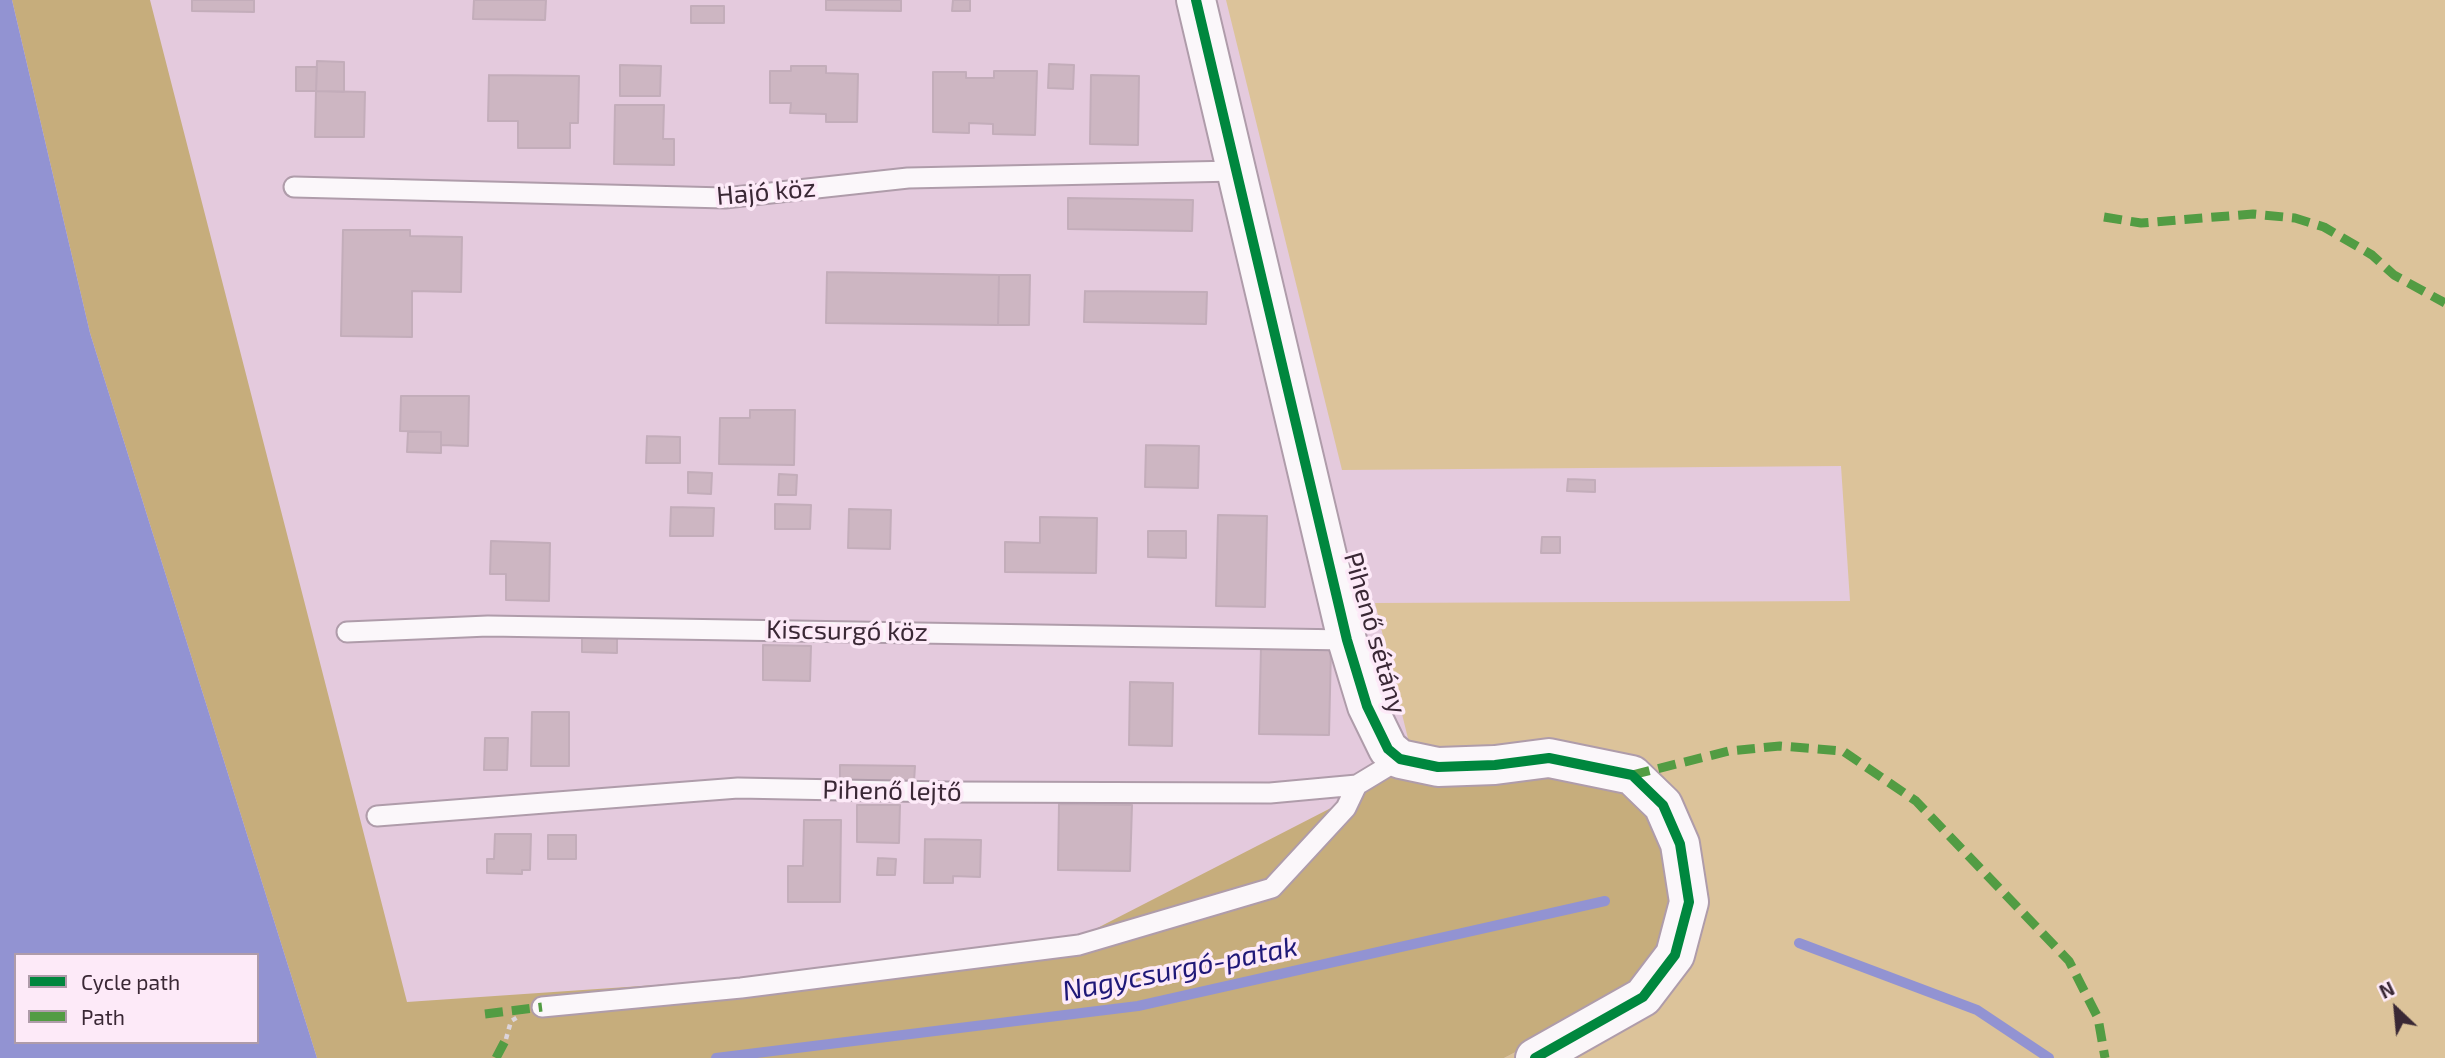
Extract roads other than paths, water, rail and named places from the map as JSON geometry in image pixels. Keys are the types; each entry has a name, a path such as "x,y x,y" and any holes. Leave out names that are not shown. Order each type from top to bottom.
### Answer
{"street":[{"name":"Pihenő sétány","path":"1196,0 1348,640 1367,706 1388,749 1400,759"},
{"path":"1400,759 1438,767 1495,765 1549,758 1632,775 1664,805 1680,845 1689,902 1675,954 1643,997 1535,1058"}],"lane":[{"name":"Hajó köz","path":"294,187 725,198 908,178 1236,171"},
{"name":"Kiscsurgó köz","path":"347,632 488,626 1348,640"},
{"name":"Pihenő lejtő","path":"377,816 738,788 1270,793 1357,785 1400,759"},
{"path":"542,1007 741,988 1079,945 1272,888 1346,807 1357,785"}],"water":[{"path":"0,0 12,0 90,333 317,1058 0,1058"}],"waterway":[{"name":"Nagycsurgó-patak","path":"716,1058 1138,1006 1605,901"},
{"path":"1799,943 1977,1010 2049,1058"}]}
